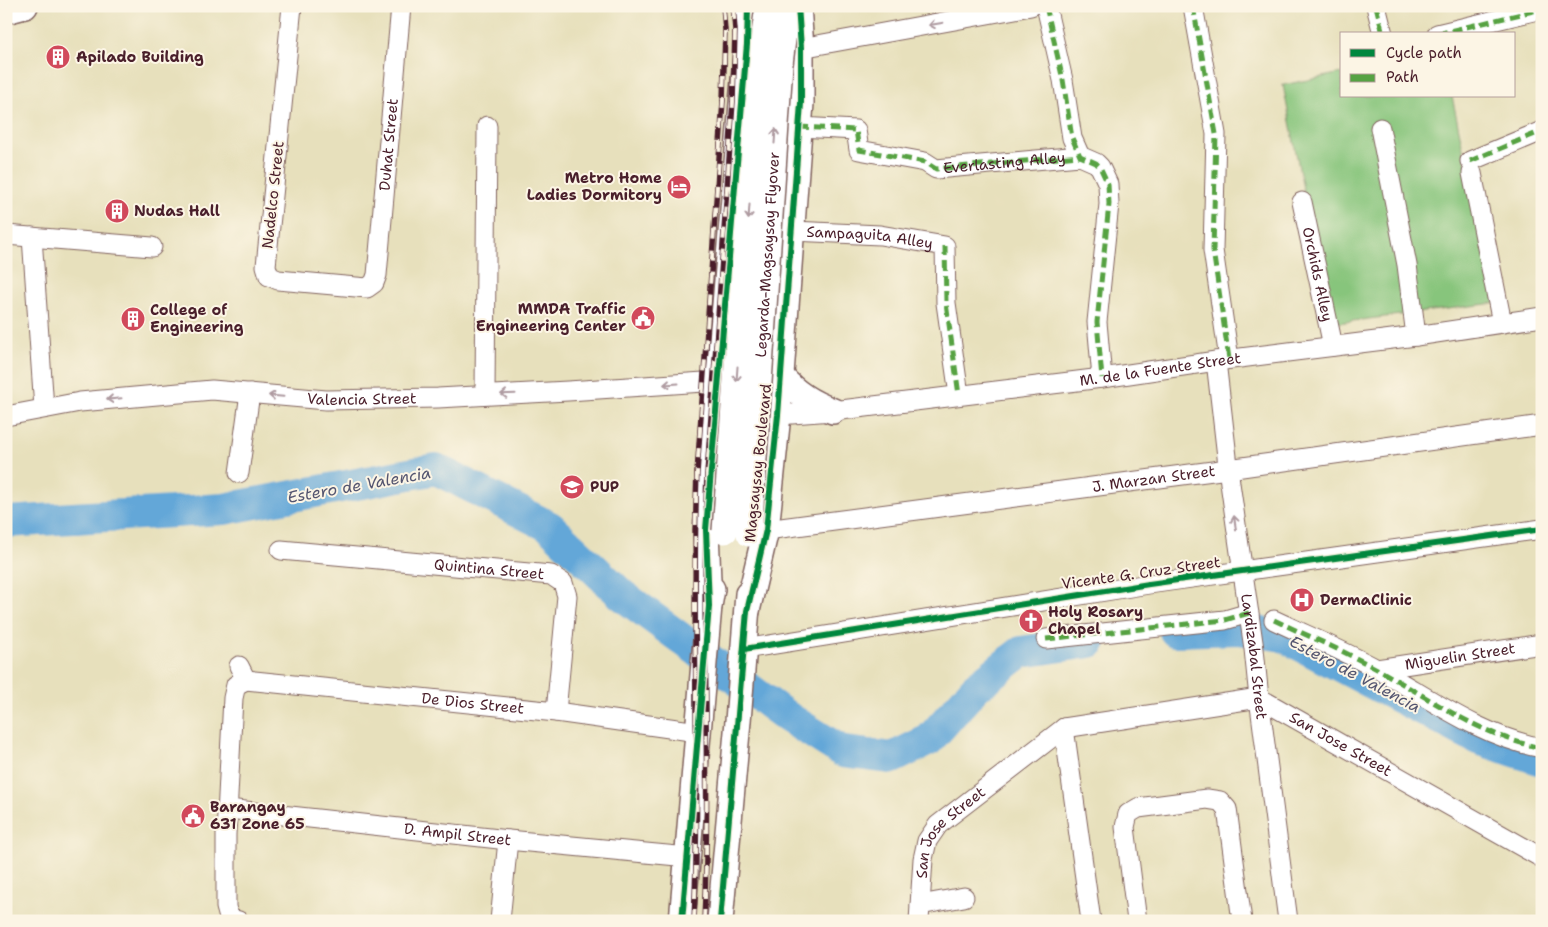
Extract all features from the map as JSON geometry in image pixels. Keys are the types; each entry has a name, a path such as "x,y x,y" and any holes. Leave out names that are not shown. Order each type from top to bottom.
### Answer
{"main road":[{"path":"6,11 25,6"},
{"name":"Magsaysay Boulevard","path":"682,921 709,606 706,530 748,27 748,6"},
{"name":"Legarda-Magsaysay Flyover","path":"747,532 754,145 760,64 768,6"},
{"name":"Legarda-Magsaysay Flyover","path":"747,532 780,64 787,6"},
{"name":"Magsaysay Boulevard","path":"709,606 747,532 778,415 800,115 802,48 798,6"},
{"path":"742,96 754,80 762,76 780,78 790,83 796,92 800,115"},
{"path":"780,375 803,398 833,411"},
{"name":"Magsaysay Boulevard","path":"720,921 747,611 747,532"}],"street":[{"name":"Nadelco Street","path":"292,6 266,266 269,276 278,280 368,288 374,283"},
{"name":"Duhat Street","path":"374,283 377,275 401,6"},
{"path":"802,48 1000,9 1031,6"},
{"path":"1046,6 1063,80 1072,138 1080,156 1096,163 1108,184 1109,204 1097,322 1102,378"},
{"name":"Lardizabal Street","path":"1193,6 1216,134 1213,250 1228,470 1254,649 1288,921"},
{"path":"1376,6 1382,32"},
{"path":"1445,32 1542,9"},
{"name":"Everlasting Alley","path":"800,115 856,130 859,150 925,162 936,169 1080,156"},
{"path":"484,394 487,126"},
{"path":"1380,128 1407,265 1416,336"},
{"path":"1502,323 1471,167 1542,131"},
{"name":"Orchids Alley","path":"1302,202 1333,346"},
{"name":"Sampaguita Alley","path":"792,231 880,235 945,246 946,303 959,395"},
{"path":"6,235 152,247"},
{"path":"32,237 44,408"},
{"name":"M. de la Fuente Street","path":"778,415 833,411 1102,378 1222,360 1416,336 1542,316"},
{"name":"Valencia Street","path":"6,416 80,402 212,390 326,400 438,398 719,381"},
{"path":"239,473 250,393"},
{"name":"J. Marzan Street","path":"747,532 1228,470 1542,425"},
{"name":"Vicente G. Cruz Street","path":"744,654 1149,584 1542,529"},
{"name":"Quintina Street","path":"282,550 552,575 563,583 567,596 556,712"},
{"path":"1046,639 1249,616"},
{"path":"1274,620 1377,669 1422,697 1473,725 1508,740 1542,748"},
{"name":"Miguelin Street","path":"1377,669 1542,644"},
{"name":"De Dios Street","path":"228,809 232,698 242,673 556,712 698,732"},
{"name":"San Jose Street","path":"919,913 927,841 938,825 1064,728 1259,698 1542,858"},
{"path":"1064,728 1091,921"},
{"path":"1137,921 1125,827 1128,814 1138,808 1207,799 1220,801 1226,809 1242,921"},
{"path":"228,809 226,907 229,918 239,921"},
{"name":"D. Ampil Street","path":"228,809 508,840 688,857"},
{"path":"500,921 508,840"},
{"path":"919,913 964,896"}],"green space":[{"path":"1340,73 1340,98 1452,98 1495,303 1329,324 1283,85"}],"waterway":[{"name":"Estero de Valencia","path":"6,522 224,509 436,469 550,527 622,595 789,718 843,752 892,758 929,740 975,688 1021,652 1090,642"},
{"name":"Estero de Valencia","path":"1175,631 1239,629 1283,636 1478,739 1542,760"}],"railway":[{"path":"694,921 697,809 695,529 697,473 723,101 725,30 723,6"},
{"path":"704,921 707,809 705,530 707,474 733,102 735,30 733,6"}],"marked path":[{"path":"1046,6 1063,80 1072,138 1080,156 1096,163 1108,184 1109,204 1097,322 1102,378"},
{"path":"1193,6 1216,134 1213,250 1229,359"},
{"path":"1376,6 1382,32"},
{"path":"1445,32 1542,9"},
{"path":"799,127 856,130 859,150 925,162 936,169 1080,156"},
{"path":"1470,161 1542,131"},
{"path":"945,246 946,303 959,395"},
{"path":"1046,639 1225,620 1249,613"},
{"path":"1274,620 1364,662 1477,726 1498,735 1542,748"}],"cycle path":[{"path":"682,921 709,606 706,530 747,44 748,6"},
{"path":"720,921 747,611 766,530 778,415 801,103 801,48 798,6"},
{"path":"744,649 1149,584 1542,529"}],"place":[{"name":"Apilado Building","path":"58,57"},
{"name":"Metro Home Ladies Dormitory","path":"679,187"},
{"name":"Nudas Hall","path":"117,211"},
{"name":"MMDA Traffic Engineering Center","path":"643,318"},
{"name":"College of Engineering","path":"133,319"},
{"name":"PUP","path":"572,487"},
{"name":"DermaClinic","path":"1302,600"},
{"name":"Holy Rosary Chapel","path":"1031,621"},
{"name":"Barangay 631 Zone 65","path":"193,816"}]}
